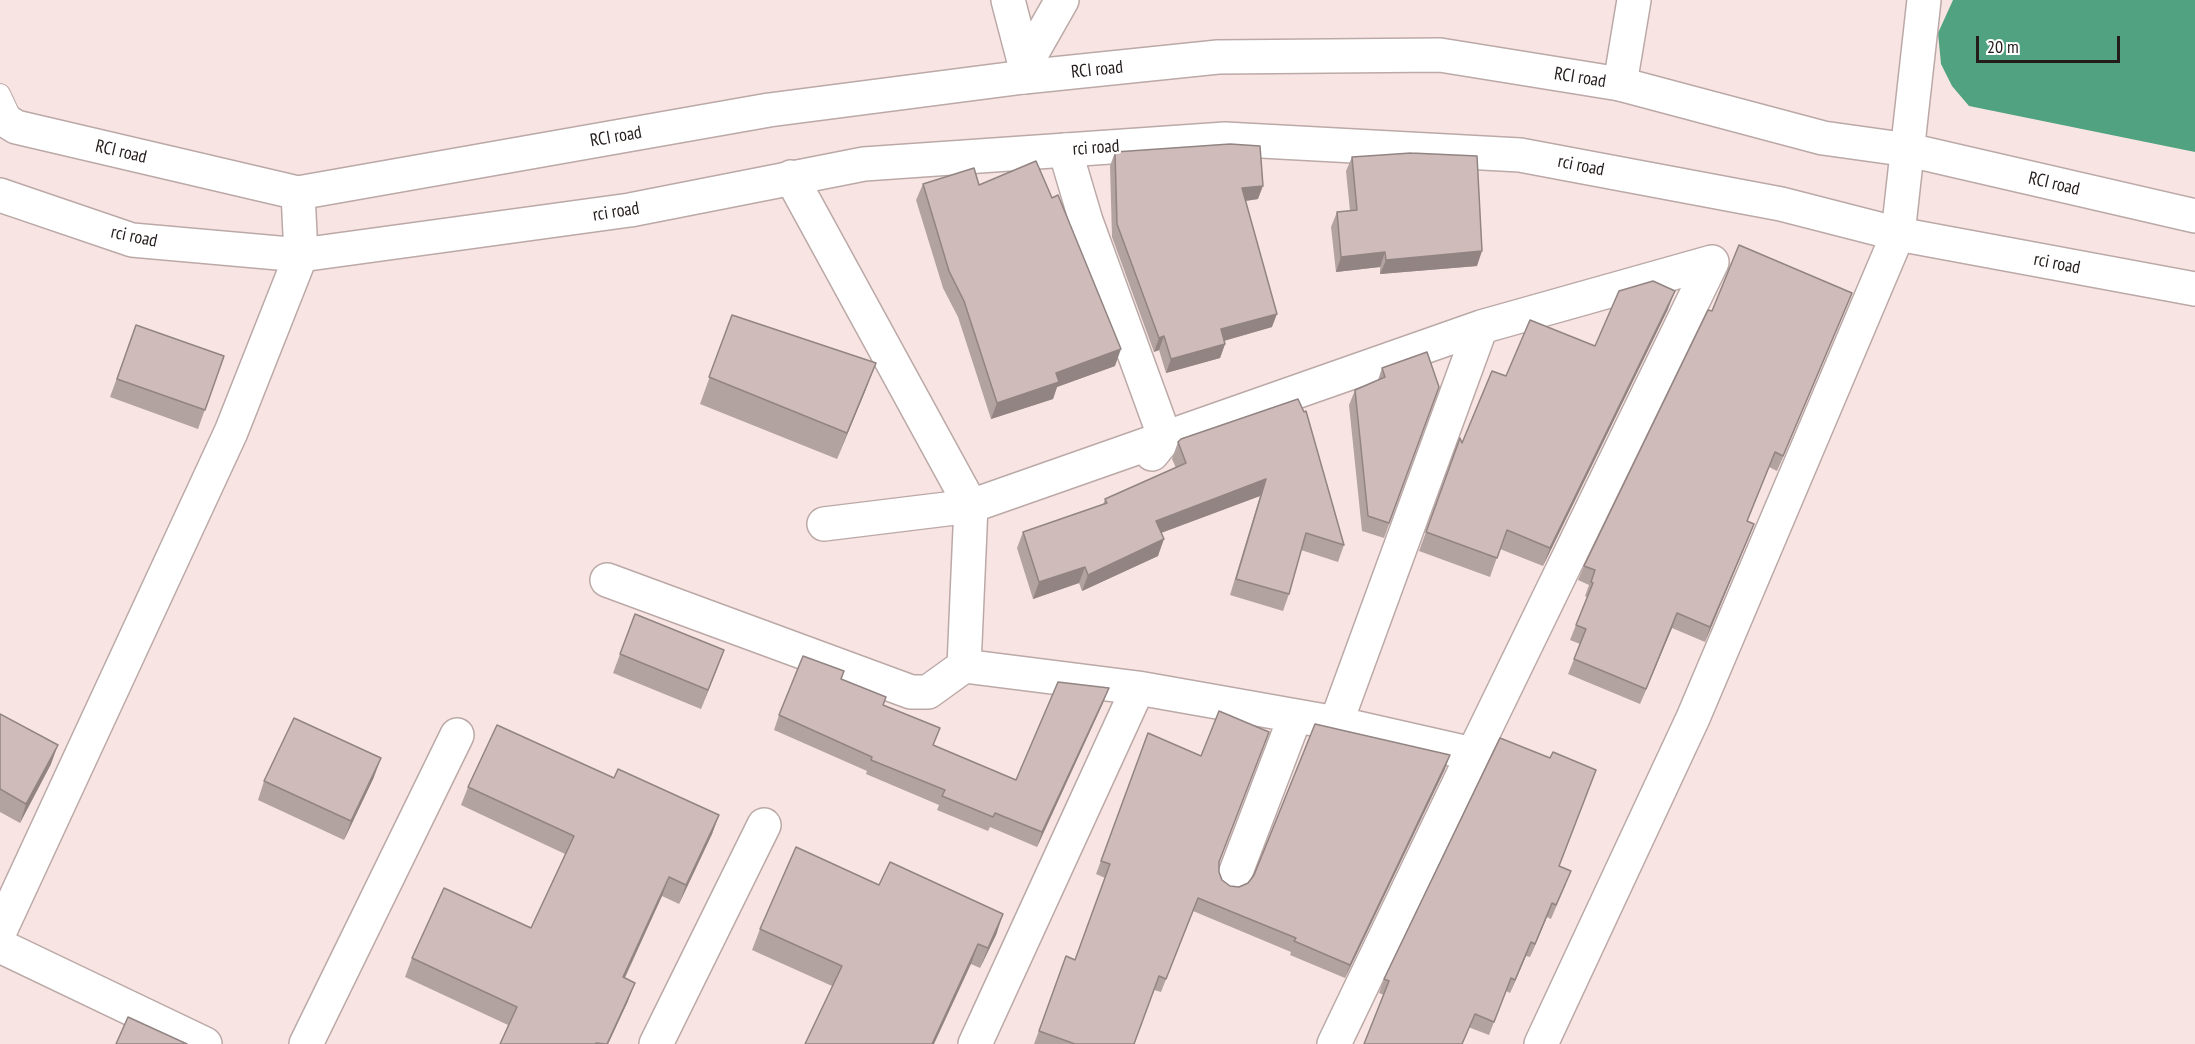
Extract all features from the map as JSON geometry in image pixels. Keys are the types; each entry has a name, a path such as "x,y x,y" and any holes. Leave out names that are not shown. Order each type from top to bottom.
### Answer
{"street":[{"path":"1008,0 1025,71"},
{"path":"1025,71 1062,0"},
{"path":"1620,84 1634,0"},
{"path":"1541,1044 1693,718 1898,234 1924,0"},
{"name":"RCI road","path":"8,122 298,193 769,111 1025,71 1218,57 1440,55 1620,84 1823,138 1909,150 2195,216"},
{"name":"rci road","path":"0,195 132,240 301,255 630,210 864,164 1225,139 1520,155 1781,204 1898,234 2195,289"},
{"path":"1065,150 1155,450"},
{"path":"791,177 971,506 964,666"},
{"path":"0,930 231,432 301,255 298,193"},
{"path":"824,524 971,506 1155,450 1481,327 1712,262 1334,1044"},
{"path":"1336,723 1481,327"},
{"path":"607,580 911,692 928,692 964,666 1138,688 1336,723 1473,754"},
{"path":"975,1044 1138,688"},
{"path":"1232,882 1295,717"},
{"path":"306,1044 457,735"},
{"path":"656,1044 764,825"},
{"path":"0,946 205,1044"}],"lane":[{"path":"0,94 8,122"}],"shaded area":[{"path":"1953,0 2195,0 2195,152 1969,106 1952,86 1941,64 1938,33"}],"building":[{"path":"1230,144 1260,146 1263,186 1242,188 1277,314 1221,329 1225,344 1171,359 1164,336 1159,338 1117,224 1115,152"},
{"path":"1411,153 1477,156 1482,251 1386,260 1385,252 1341,257 1337,212 1357,210 1352,157"},
{"path":"1036,161 1052,198 1058,195 1121,349 1056,373 1059,382 997,403 964,301 949,271 923,184 974,168 979,185"},
{"path":"1739,245 1852,293 1783,456 1775,452 1747,521 1754,524 1710,627 1677,613 1646,689 1574,659 1586,629 1576,625 1593,583 1591,582 1595,570 1584,566 1708,310 1712,311"},
{"path":"1653,281 1675,291 1550,548 1507,530 1497,558 1426,532 1460,438 1462,443 1492,371 1506,376 1530,320 1595,346 1619,291"},
{"path":"732,315 876,363 847,433 709,377"},
{"path":"136,325 224,356 205,410 117,379"},
{"path":"1427,352 1439,387 1389,523 1368,516 1355,390 1385,377 1382,368"},
{"path":"1298,399 1304,412 1306,411 1344,545 1306,533 1289,594 1236,579 1266,479 1156,521 1164,539 1088,575 1085,567 1039,582 1023,532 1107,503 1105,499 1186,463 1178,442 1181,439"},
{"path":"635,614 724,650 708,690 620,654"},
{"path":"803,656 844,671 841,679 886,697 883,705 940,728 933,745 1016,780 1058,682 1109,688 1042,832 995,813 993,817 942,796 945,790 871,760 872,757 779,715"},
{"path":"1219,711 1269,732 1219,862 1222,880 1230,886 1239,887 1248,883 1254,875 1315,724 1450,755 1350,965 1294,941 1296,938 1198,898 1166,979 1159,976 1134,1044 1075,1044 1039,1031 1066,956 1075,960 1110,864 1101,861 1148,733 1201,756"},
{"path":"0,714 58,745 26,804 0,789"},
{"path":"294,718 381,758 351,821 264,781"},
{"path":"497,725 614,778 618,769 719,815 686,885 669,877 623,977 635,983 607,1044 500,1044 517,1007 412,958 444,888 531,928 574,836 468,787"},
{"path":"1500,738 1550,758 1553,752 1596,770 1559,866 1571,871 1556,905 1552,903 1535,944 1531,942 1515,980 1511,978 1494,1022 1475,1014 1462,1044 1364,1044 1389,981 1384,979"},
{"path":"796,847 879,885 890,862 1003,914 988,948 978,944 932,1044 805,1044 842,966 760,929"},
{"path":"128,1017 187,1044 116,1044"}]}
